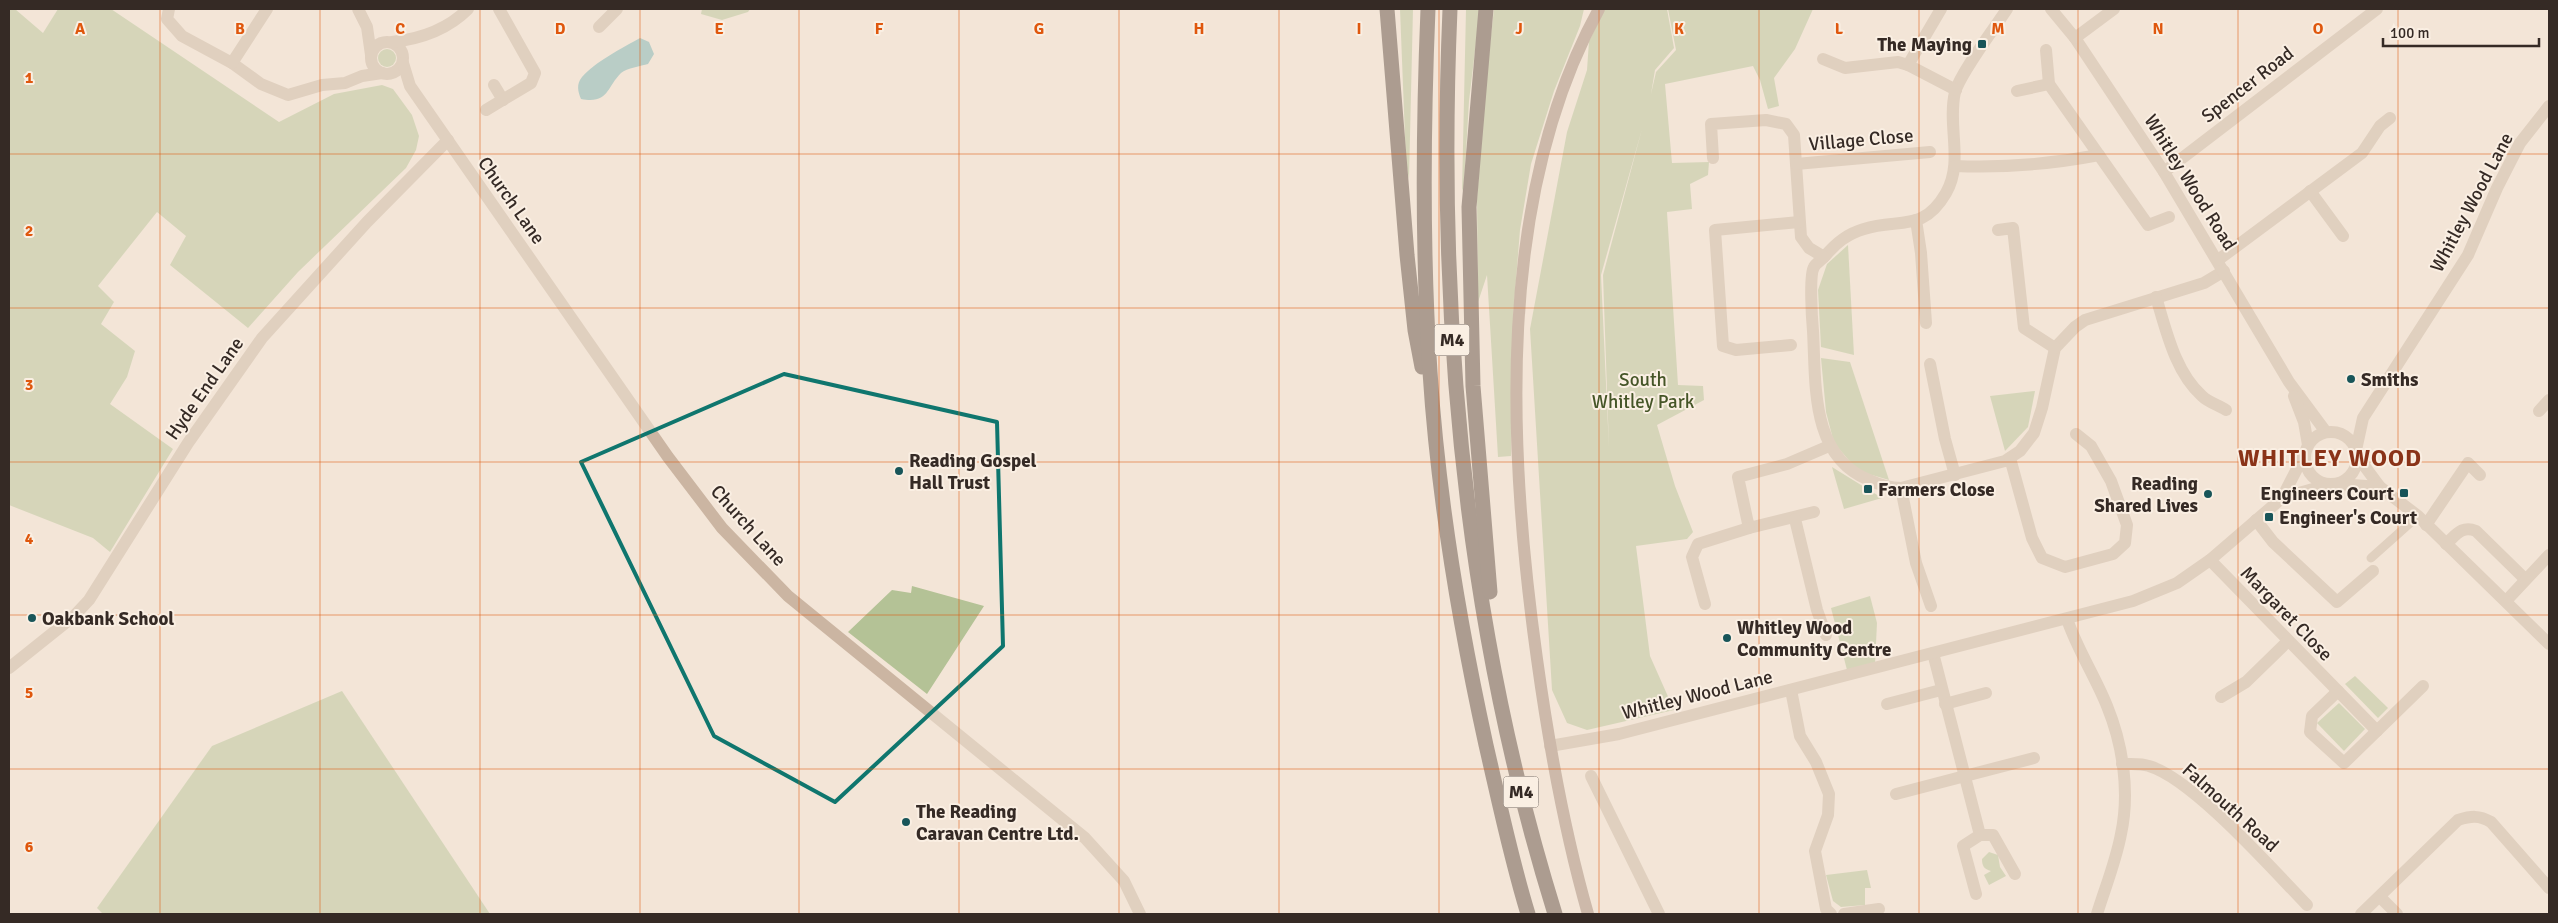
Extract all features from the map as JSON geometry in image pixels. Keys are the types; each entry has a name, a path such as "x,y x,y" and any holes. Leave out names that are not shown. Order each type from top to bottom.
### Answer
{"highway":[{"name":"M4","path":"1387,9 1415,330 1436,438"},
{"name":"M4","path":"1428,9 1424,183 1430,372 1436,438 1451,554 1473,685 1499,805 1528,914"},
{"name":"M4","path":"1450,9 1446,136 1448,263 1454,370 1467,505 1494,668 1522,798 1555,914"},
{"name":"M4","path":"1486,9 1469,207 1473,386 1494,668"}],"main road":[{"path":"1584,36 1591,9"},
{"path":"1588,914 1568,841 1550,746 1533,630 1524,537 1518,426 1518,348 1524,262 1534,191 1560,95 1584,36 1599,9"}],"street":[{"path":"168,9 167,19 182,36 232,63 261,84 288,95 322,84 355,81 362,76 372,59 376,46 388,42 416,39 447,25 468,9"},
{"path":"232,63 267,9"},
{"path":"358,9 367,27 372,59 386,74"},
{"path":"486,110 531,83 535,74 499,9"},
{"path":"1908,65 1942,9"},
{"path":"2007,9 1956,90 1952,111 1955,166 1947,191 1935,210 1916,220 1903,224 1866,228 1850,234 1832,247 1813,268 1812,306 1821,424 1829,446 1842,464 1858,476 1887,488 1901,488 1955,475 2010,458 2020,450 2034,432 2042,408 2055,348 2066,334 2085,320 2204,283 2221,266 2310,192 2362,153 2380,126 2390,118"},
{"name":"Whitley Wood Road","path":"2051,9 2075,38 2164,172 2289,382 2326,432"},
{"path":"2075,38 2114,9"},
{"name":"Spencer Road","path":"2164,172 2377,9"},
{"path":"598,27 612,10"},
{"path":"367,27 388,42 400,47 403,60"},
{"path":"362,76 386,74 400,68 416,39"},
{"path":"2046,50 2049,84 2148,225 2169,217"},
{"path":"1823,58 1845,68 1898,62 1908,65 1956,90"},
{"name":"Church Lane","path":"403,60 410,86 662,449 722,528 788,596 1085,838 1124,881 1140,914"},
{"name":"Church Lane","path":"386,74 410,86"},
{"path":"2017,91 2049,84"},
{"path":"494,85 503,100"},
{"name":"Whitley Wood Lane","path":"2357,453 2363,418 2468,255 2497,188 2520,143 2549,106"},
{"path":"1713,158 1712,124 1766,120 1786,124 1794,135 1800,236 1809,248 1824,257"},
{"name":"Hyde End Lane","path":"9,668 74,616 89,600 188,443 262,338 366,222 448,140"},
{"name":"Village Close","path":"1796,164 1930,152"},
{"path":"1955,166 1980,167 2066,161 2099,155"},
{"path":"2310,192 2343,236"},
{"path":"1916,220 1921,253 1926,323"},
{"path":"1791,345 1736,350 1723,346 1715,230 1799,222"},
{"path":"1998,230 2013,228 2024,328 2055,348"},
{"path":"2156,297 2170,344 2188,380 2202,396 2226,410"},
{"path":"1930,364 1945,440 1955,475"},
{"name":"Whitley Wood Road","path":"2289,382 2304,422 2306,449"},
{"path":"2539,412 2549,400"},
{"name":"Whitley Wood Lane","path":"2341,432 2363,418"},
{"path":"2380,487 2331,484 2314,480 2306,469 2306,449 2318,435 2326,432 2341,432 2350,439 2380,487 2422,520 2549,644"},
{"path":"2010,458 2032,538 2042,558 2065,567 2113,554 2125,543 2128,525 2104,466 2091,446 2076,434"},
{"path":"1749,528 1738,477 1787,464 1829,446"},
{"name":"Whitley Wood Lane","path":"1550,746 1619,734 2067,619 2150,594 2177,583 2210,560 2282,498 2306,449"},
{"path":"2331,484 2349,478 2355,468 2357,453"},
{"path":"2256,520 2273,542 2337,602 2372,564 2422,520 2468,463 2480,475"},
{"name":"Whitley Wood Lane","path":"2282,498 2331,484"},
{"path":"1901,488 1916,563 1931,606"},
{"path":"1705,604 1700,592 1692,557 1698,544 1749,528 1795,519 1814,512"},
{"path":"1795,519 1817,610 1826,635"},
{"path":"2446,544 2461,530 2468,528 2476,531 2525,579"},
{"path":"2506,600 2549,555"},
{"name":"Margaret Close","path":"2210,560 2377,731"},
{"path":"2067,619 2107,704 2115,727 2125,793 2122,833 2096,914"},
{"path":"2221,697 2246,682 2288,641"},
{"path":"1933,653 1980,835"},
{"path":"2338,691 2312,716 2310,732 2344,763 2423,686"},
{"path":"1791,690 1800,736 1816,762 1829,794 1828,815 1815,851 1826,909 1831,914"},
{"path":"1887,704 1942,690"},
{"path":"1945,704 1986,693"},
{"path":"1896,794 2034,758"},
{"name":"Falmouth Road","path":"2122,764 2149,766 2174,778 2213,811 2307,905"},
{"path":"1591,776 1659,914"},
{"path":"2361,914 2458,820 2470,816 2482,817 2491,822 2549,888"},
{"path":"1976,894 1963,846 1980,835 1993,835 2016,874"},
{"path":"2380,896 2397,914"},
{"path":"1844,914 1879,908"}],"highlighted area":[{"path":"784,374 997,422 1003,646 835,802 714,736 581,462"}],"green space":[{"path":"9,9 15,9 43,33 58,9 111,9 279,122 334,94 382,85 393,89 412,115 419,136 416,150 406,168 298,272 248,328 170,265 186,236 157,212 98,286 114,302 101,324 135,351 127,377 110,404 173,449 110,552 93,538 9,505"},
{"path":"702,9 750,9 748,12 722,20 701,14"},
{"path":"1400,9 1413,9 1409,179 1406,163"},
{"path":"1466,9 1480,9 1469,101 1464,186 1462,191"},
{"path":"1494,9 1584,9 1580,26 1554,91 1531,164 1520,230 1513,318 1511,456 1498,457 1487,275 1478,302 1477,199 1486,79"},
{"name":"South Whitley Park","path":"1605,9 1667,9 1674,48 1655,70 1651,94 1656,72 1676,50 1668,9 1813,9 1795,49 1774,78 1779,106 1768,109 1760,80 1753,66 1665,84 1672,163 1709,162 1708,175 1690,184 1692,209 1667,212 1678,385 1703,386 1704,400 1657,425 1675,486 1693,532 1687,539 1636,546 1650,656 1674,710 1587,730 1567,723 1552,690 1530,329 1567,132 1587,70 1589,41","holes":["1642,129 1603,275 1609,448 1601,275"]},
{"path":"383,49 391,49 396,54 394,65 383,67 378,62 378,54"},
{"path":"1848,245 1854,355 1821,347 1818,290 1827,264"},
{"path":"1821,358 1850,362 1889,480 1858,471 1834,443 1826,412"},
{"path":"2035,391 2028,427 2005,451 1990,396"},
{"path":"1832,467 1882,498 1844,509"},
{"path":"912,586 984,606 927,694 848,632 892,590 911,593"},
{"path":"1870,596 1877,623 1875,664 1847,670 1831,608"},
{"path":"2355,676 2388,708 2378,718 2345,684"},
{"path":"342,691 490,914 103,914 97,908 212,746"},
{"path":"2339,703 2365,729 2344,751 2317,723"},
{"path":"1989,852 1998,855 2000,867 2006,876 1989,885 1984,875 1991,871 1984,867 1982,859"},
{"path":"1867,870 1871,888 1865,888 1865,905 1841,907 1833,901 1826,875"}],"water":[{"path":"640,38 649,42 654,54 648,64 630,68 621,73 602,97 590,100 581,99 578,88 579,82 587,71"}],"place":[{"name":"The Maying","path":"1982,44"},
{"name":"Smiths","path":"2351,379"},
{"name":"Reading Gospel Hall Trust","path":"899,471"},
{"name":"Farmers Close","path":"1868,489"},
{"name":"Engineers Court","path":"2404,493"},
{"name":"Reading Shared Lives","path":"2208,494"},
{"name":"Engineer's Court","path":"2269,517"},
{"name":"Oakbank School","path":"32,618"},
{"name":"Whitley Wood Community Centre","path":"1727,638"},
{"name":"The Reading Caravan Centre Ltd.","path":"906,822"}],"district":[{"name":"WHITLEY WOOD","path":"2330,458"}]}
